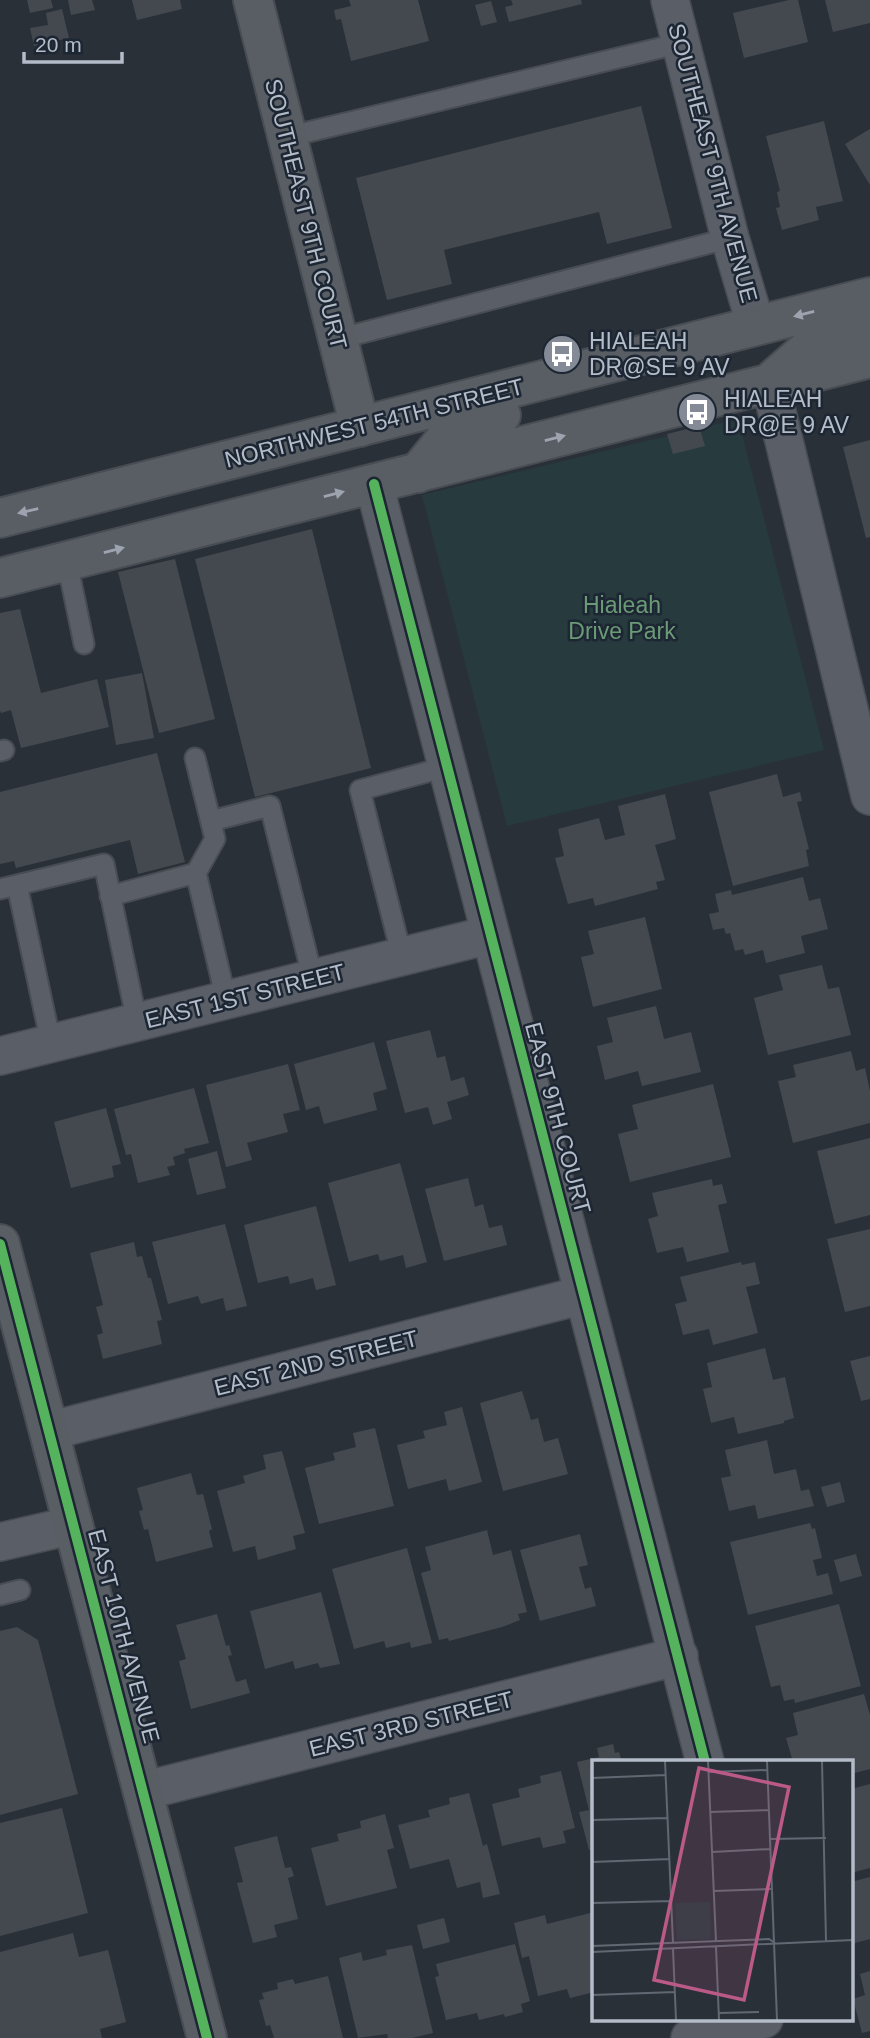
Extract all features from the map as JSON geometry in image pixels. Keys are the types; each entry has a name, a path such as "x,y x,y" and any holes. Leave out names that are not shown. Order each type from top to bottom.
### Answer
{"main road":[{"name":"SOUTHEAST 9TH COURT","path":"253,0 360,427"},
{"name":"NORTHWEST 54TH STREET","path":"0,518 870,297"},
{"path":"770,383 823,336 870,324"},
{"path":"418,472 456,426 670,374 723,358 756,326"},
{"path":"0,578 870,358"},
{"name":"EAST 10TH AVENUE","path":"0,1244 207,2038"}],"street":[{"name":"SOUTHEAST 9TH AVENUE","path":"670,0 730,238 756,326"},
{"path":"770,383 868,776"},
{"name":"EAST 9TH COURT","path":"374,484 705,1760"},
{"name":"EAST 1ST STREET","path":"0,1056 489,935"},
{"name":"EAST 2ND STREET","path":"49,1431 583,1295"},
{"path":"0,1542 74,1525"},
{"name":"EAST 3RD STREET","path":"143,1791 679,1657"},
{"path":"690,2038 756,2021"},
{"path":"770,2021 774,2038"}],"lane":[{"path":"287,137 681,43"},
{"path":"338,339 730,238"},
{"path":"67,562 84,644"},
{"path":"195,758 215,839 196,873 226,999"},
{"path":"402,957 360,790 446,766"},
{"path":"211,821 270,806 313,979"},
{"path":"51,1043 8,887 104,864 137,1022"},
{"path":"110,896 196,873"},
{"path":"0,1595 20,1590"}],"green space":[{"name":"Hialeah Drive Park","path":"738,419 824,750 507,826 422,495"}],"building":[{"path":"27,0 51,0 53,8 30,13"},
{"path":"68,0 92,0 95,10 71,15"},
{"path":"132,0 180,0 182,9 137,20"},
{"path":"349,0 418,0 429,41 351,61 341,19 336,20 334,10 351,6"},
{"path":"511,0 581,0 582,4 509,22 505,7 513,5"},
{"path":"798,0 808,42 744,58 733,13"},
{"path":"825,0 870,0 870,23 833,32"},
{"path":"491,1 497,22 481,26 475,5"},
{"path":"62,9 69,38 34,46 30,28 48,25 46,13"},
{"path":"641,106 672,228 607,244 599,212 444,250 452,284 387,300 356,178"},
{"path":"824,121 843,201 816,207 819,220 782,230 776,208 780,207 777,192 780,191 766,136"},
{"path":"870,129 870,185 845,144"},
{"path":"699,426 705,446 673,454 667,434"},
{"path":"870,440 870,537 866,538 843,447"},
{"path":"312,529 371,768 255,797 195,559"},
{"path":"175,559 215,719 159,733 118,572"},
{"path":"20,609 41,693 97,679 109,727 21,748 11,710 1,713 0,710 0,613"},
{"path":"142,673 154,738 116,745 105,680"},
{"path":"157,753 185,862 138,874 130,840 16,868 14,861 0,864 0,792"},
{"path":"777,774 783,797 800,792 802,801 797,802 809,849 806,850 809,866 733,886 709,792"},
{"path":"665,794 676,839 655,845 665,880 656,882 658,889 595,906 593,898 568,904 555,858 564,856 558,829 599,818 605,840 625,835 618,806"},
{"path":"803,877 809,901 820,898 828,929 801,936 805,953 766,963 763,950 745,955 743,949 735,951 730,933 726,934 724,928 713,930 709,914 719,912 715,894 731,890 732,895"},
{"path":"645,917 662,989 593,1007 581,957 594,954 588,931"},
{"path":"822,965 828,989 839,987 851,1035 768,1055 754,998 783,990 779,975"},
{"path":"656,1006 664,1039 691,1032 701,1072 642,1086 638,1071 605,1080 597,1046 613,1042 607,1018"},
{"path":"430,1030 437,1058 445,1056 451,1081 464,1077 469,1095 447,1102 452,1119 433,1125 428,1107 405,1113 386,1041"},
{"path":"374,1042 387,1089 373,1093 377,1110 324,1124 319,1106 306,1110 294,1064"},
{"path":"851,1051 856,1071 865,1068 870,1091 870,1123 793,1143 778,1081 796,1077 793,1065"},
{"path":"288,1064 300,1110 283,1114 288,1132 247,1143 252,1160 226,1167 206,1085"},
{"path":"713,1084 731,1157 630,1182 618,1134 638,1129 632,1105"},
{"path":"194,1088 209,1143 184,1149 185,1153 173,1157 175,1165 167,1167 170,1175 138,1183 131,1154 126,1155 114,1109"},
{"path":"106,1108 121,1164 112,1166 114,1177 71,1188 54,1122"},
{"path":"870,1138 870,1215 835,1224 817,1151"},
{"path":"217,1151 226,1188 197,1195 188,1159"},
{"path":"400,1163 427,1262 406,1268 403,1255 380,1261 378,1254 349,1262 328,1183"},
{"path":"468,1178 475,1207 483,1204 489,1228 502,1225 507,1245 444,1261 425,1189"},
{"path":"712,1179 713,1186 722,1184 727,1203 718,1205 729,1252 687,1262 683,1247 657,1253 648,1219 658,1216 652,1193"},
{"path":"316,1206 336,1285 316,1290 313,1278 290,1284 288,1276 258,1283 244,1225"},
{"path":"225,1224 247,1306 226,1311 223,1298 201,1304 198,1296 168,1304 152,1242"},
{"path":"870,1229 870,1306 845,1312 827,1239"},
{"path":"134,1242 137,1257 142,1256 148,1278 151,1278 162,1320 157,1321 162,1344 103,1359 97,1335 103,1333 96,1307 103,1305 90,1253"},
{"path":"741,1262 742,1265 755,1262 760,1284 746,1287 758,1333 713,1345 709,1329 683,1335 675,1304 687,1301 680,1277"},
{"path":"765,1348 773,1380 785,1377 794,1418 738,1434 734,1417 711,1423 703,1389 712,1387 707,1363"},
{"path":"870,1356 870,1399 861,1401 850,1361"},
{"path":"522,1391 531,1420 538,1418 544,1442 558,1438 568,1474 503,1491 480,1403"},
{"path":"462,1407 482,1482 449,1491 446,1479 408,1489 397,1445 425,1438 423,1431 447,1425 444,1412"},
{"path":"375,1428 394,1506 319,1524 305,1468 335,1460 333,1453 356,1447 353,1433"},
{"path":"767,1440 774,1474 796,1469 801,1491 809,1489 814,1506 758,1519 755,1505 729,1511 721,1478 731,1476 725,1450"},
{"path":"282,1451 305,1533 293,1536 296,1549 258,1560 255,1546 233,1552 217,1491 245,1483 243,1476 266,1469 263,1455"},
{"path":"191,1473 197,1495 203,1494 212,1529 209,1531 213,1547 156,1562 148,1529 144,1530 139,1511 143,1510 137,1488"},
{"path":"840,1482 845,1502 827,1507 821,1487"},
{"path":"810,1523 812,1529 815,1528 822,1558 813,1560 817,1576 828,1573 833,1594 748,1615 730,1542"},
{"path":"487,1530 493,1555 511,1550 527,1612 518,1614 520,1620 502,1627 449,1641 448,1638 439,1640 421,1573 431,1570 425,1547"},
{"path":"580,1534 588,1565 579,1567 585,1589 591,1587 596,1606 540,1621 520,1550"},
{"path":"407,1548 432,1643 411,1648 410,1642 386,1648 384,1641 354,1649 332,1569"},
{"path":"856,1554 862,1576 840,1582 834,1560"},
{"path":"321,1592 340,1664 320,1668 318,1663 295,1669 293,1661 265,1669 250,1611"},
{"path":"839,1604 861,1686 795,1703 794,1699 784,1701 780,1685 771,1687 755,1626"},
{"path":"217,1614 226,1646 229,1645 232,1655 228,1656 236,1682 246,1679 250,1693 191,1709 179,1661 186,1659 176,1625"},
{"path":"17,1627 38,1640 78,1794 0,1815 0,1631"},
{"path":"864,1694 870,1715 870,1769 852,1774 852,1760 792,1760 786,1738 798,1735 793,1713"},
{"path":"613,1744 615,1753 619,1752 621,1760 592,1760 592,1849 589,1850 579,1812 589,1810 577,1762 599,1757 597,1748"},
{"path":"561,1771 575,1828 563,1831 566,1843 543,1848 540,1837 502,1846 492,1804 520,1797 518,1789 541,1783 540,1776"},
{"path":"870,1784 870,1868 852,1873 852,1789"},
{"path":"469,1793 483,1846 487,1844 500,1894 483,1898 480,1882 457,1888 449,1859 410,1869 398,1825 430,1817 428,1810 450,1804 449,1798"},
{"path":"62,1808 88,1913 0,1936 0,1823"},
{"path":"385,1814 394,1848 387,1850 397,1888 326,1906 311,1848 339,1841 337,1834 361,1828 360,1821"},
{"path":"277,1836 285,1868 291,1867 294,1876 288,1878 298,1919 274,1925 277,1937 253,1943 237,1883 243,1882 234,1847"},
{"path":"870,1877 870,1939 852,1944 852,1882"},
{"path":"592,1913 592,1992 570,1998 567,1989 538,1996 529,1956 522,1958 514,1923 545,1915 547,1924"},
{"path":"444,1918 450,1942 423,1949 417,1925"},
{"path":"73,1933 79,1957 108,1950 126,2022 100,2029 102,2038 0,2038 0,1952"},
{"path":"515,1944 530,2001 521,2004 523,2012 479,2020 477,2013 446,2020 435,1977 439,1976 436,1964"},
{"path":"412,1945 433,2033 412,2038 388,2038 387,2034 358,2038 339,1958 361,1952 363,1961 387,1955 386,1950"},
{"path":"870,1971 870,2031 862,2033 853,1999 865,1995 860,1974"},
{"path":"328,1976 343,2038 274,2038 270,2025 266,2026 259,2000 264,1999 262,1993 278,1989 277,1983 293,1979 295,1984"}],"cycle path":[{"path":"374,484 704,1760"},
{"path":"0,1244 207,2038"}],"place":[{"name":"HIALEAH DR@SE 9 AV","path":"562,354"},
{"name":"HIALEAH DR@E 9 AV","path":"697,412"}]}
